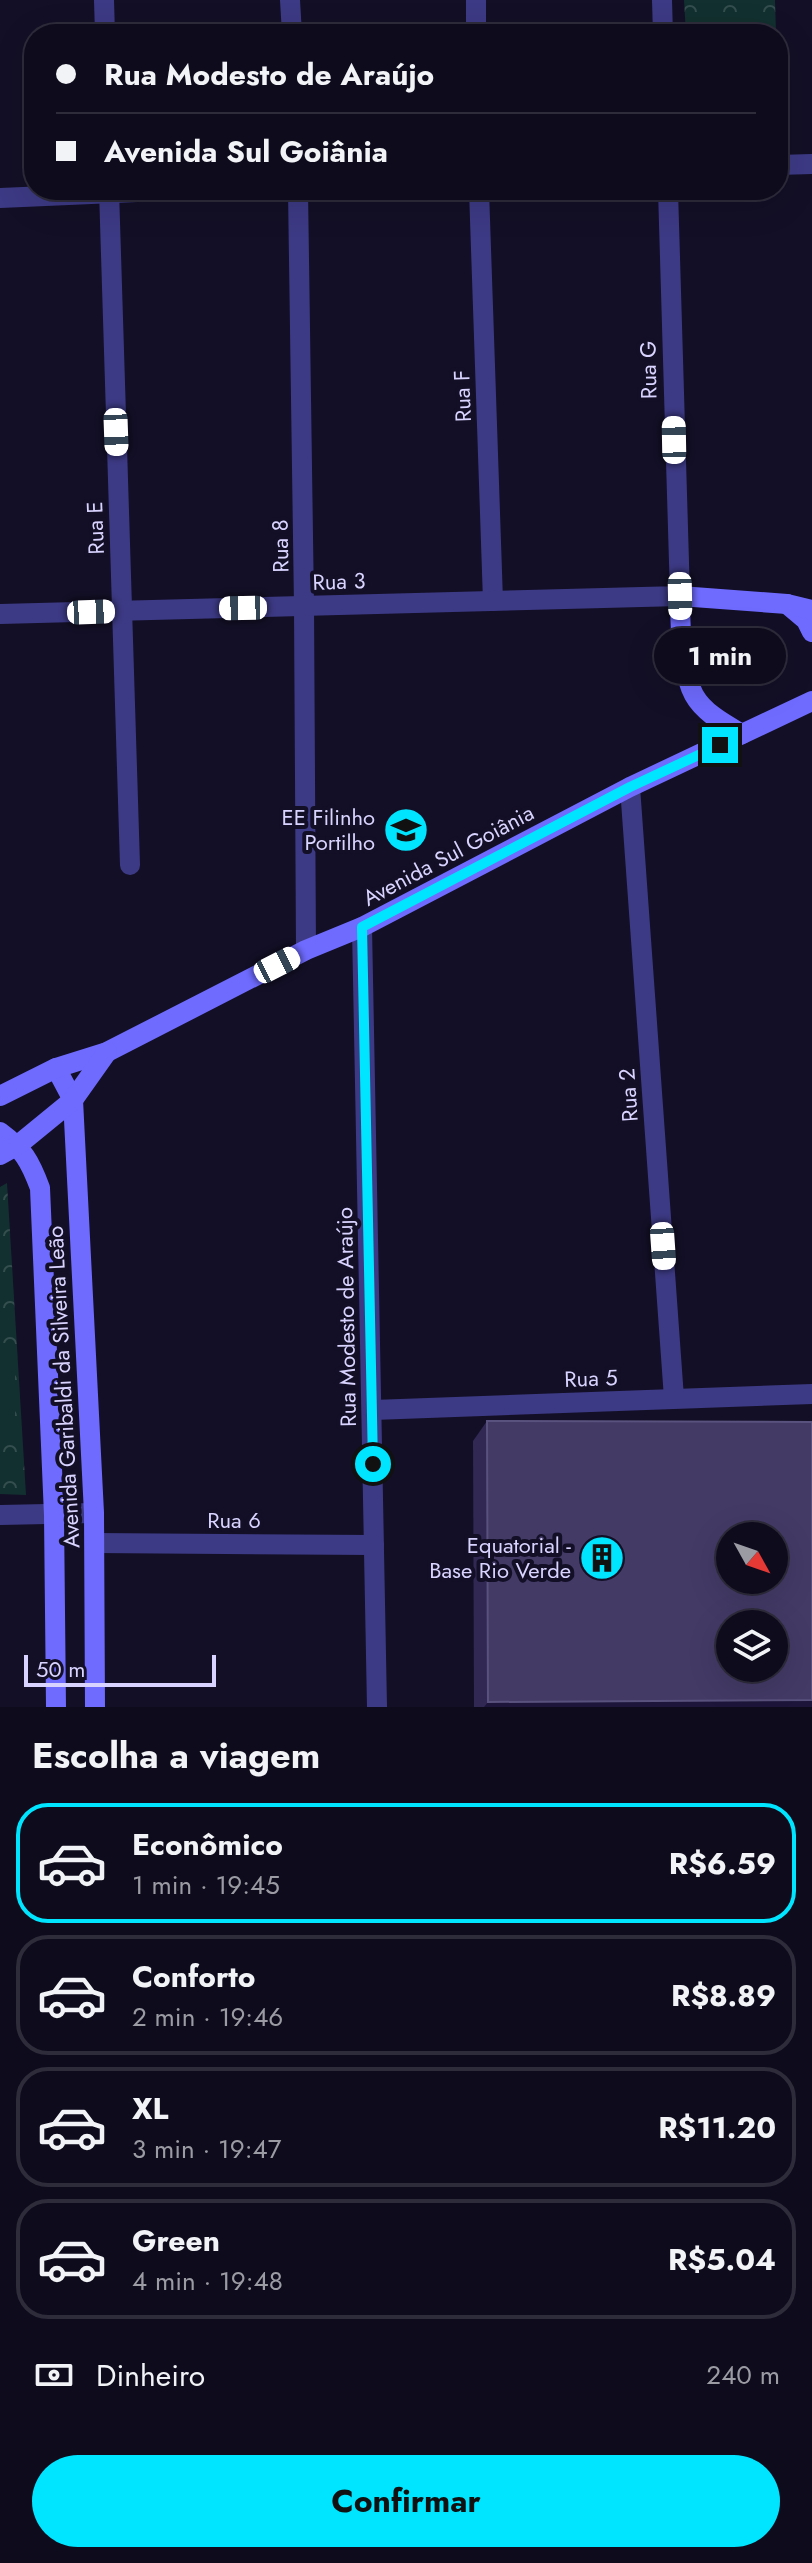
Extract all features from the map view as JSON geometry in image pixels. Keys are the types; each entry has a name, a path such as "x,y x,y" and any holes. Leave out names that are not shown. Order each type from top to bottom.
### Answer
{"street":[{"path":"104,0 105,24"},
{"path":"290,0 291,24"},
{"path":"476,0 476,24"},
{"path":"662,0 663,24"},
{"path":"788,165 812,164"},
{"path":"0,198 24,197"},
{"name":"Rua E","path":"110,200 130,865"},
{"name":"Rua 8","path":"298,200 306,950"},
{"name":"Rua F","path":"479,200 493,601"},
{"name":"Rua G","path":"668,200 680,596"},
{"path":"742,734 721,722 694,695 683,646 680,596 787,604 812,610"},
{"name":"Rua 3","path":"0,614 680,596"},
{"path":"787,604 806,620 812,632"},
{"path":"802,706 812,687"},
{"name":"Avenida Sul Goiânia","path":"0,1096 56,1068 107,1052 306,950 362,927 630,787 802,706"},
{"name":"Rua 2","path":"630,787 674,1398"},
{"name":"Rua Modesto de Araújo","path":"362,927 377,1707"},
{"name":"Avenida Sul Goiânia","path":"9,1150 73,1100 107,1052"},
{"name":"Avenida Garibaldi da Silveira Leão","path":"56,1068 73,1100 94,1513 95,1707"},
{"path":"0,1132 9,1150"},
{"name":"Avenida Garibaldi da Silveira Leão","path":"9,1150 30,1163 40,1188 54,1515 56,1707"},
{"name":"Rua 5","path":"373,1410 812,1394"},
{"path":"0,1515 94,1513"},
{"name":"Rua 6","path":"95,1543 374,1545"}],"green space":[{"path":"684,0 775,0 776,24 685,24"},
{"path":"7,1183 26,1495 0,1494 0,1187"},
{"path":"0,1343 15,1343 15,1440 0,1440"}],"building":[{"name":"Equatorial - Base Rio Verde","path":"487,1421 812,1422 812,1700 488,1702"}],"place":[{"name":"EE Filinho Portilho","path":"406,830"},
{"name":"Equatorial - Base Rio Verde","path":"602,1558"}],"route":[{"path":"373,1464 362,927 630,787 720,745"}]}
